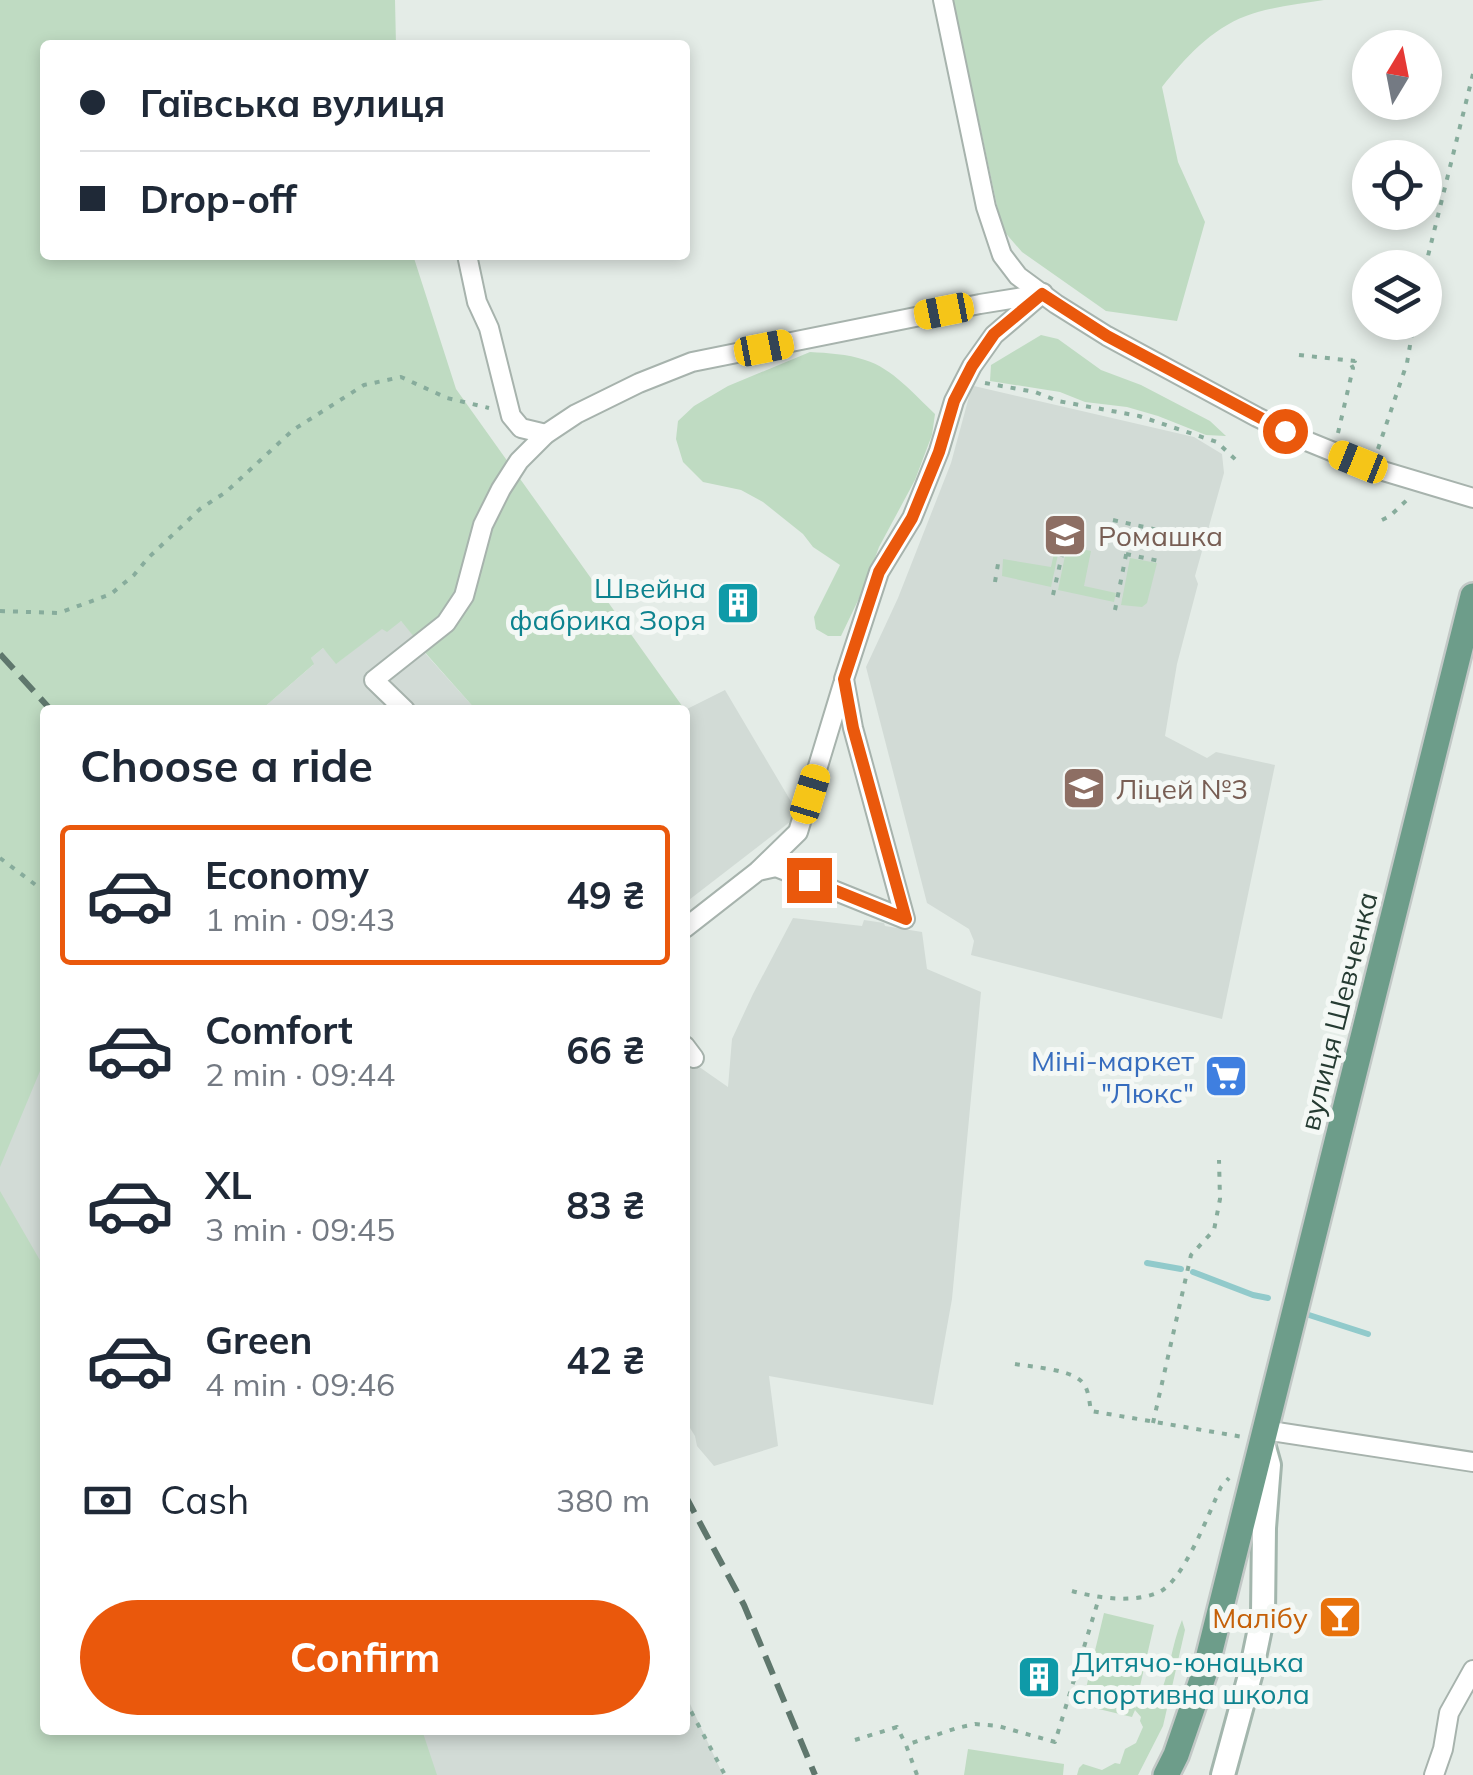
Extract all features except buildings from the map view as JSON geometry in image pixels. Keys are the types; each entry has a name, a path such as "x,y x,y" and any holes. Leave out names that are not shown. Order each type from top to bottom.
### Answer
{"main road":[{"name":"вулиця Шевченка","path":"1166,1775 1204,1671 1473,596"},
{"name":"вулиця Шевченка","path":"1222,1775 1263,1614 1269,1465 1263,1435"}],"street":[{"path":"944,0 986,206 1002,256 1018,276 1107,336 1257,417 1373,468 1473,498"},
{"path":"468,260 511,416 521,428 546,434"},
{"path":"690,924 758,871 798,832 879,572 912,518 939,452 954,401 994,334 1042,294"},
{"path":"400,705 374,680 446,623 464,596 483,525 501,489 520,461 546,434 576,414 692,362 1042,294"},
{"path":"758,871 776,867 906,919 853,728 844,679"},
{"path":"1263,1435 1473,1462"},
{"path":"1434,1775 1449,1713 1473,1670"}],"path":[{"path":"1429,250 1473,74"},
{"path":"1373,468 1411,340"},
{"path":"1299,355 1356,358"},
{"path":"1334,452 1353,368 1348,359"},
{"path":"0,610 59,613 111,594 200,509 226,492 293,430 364,385 401,377 447,398 510,410"},
{"path":"965,379 1139,416 1217,442 1237,461"},
{"path":"1382,520 1424,483"},
{"path":"1113,520 1171,534"},
{"path":"1115,610 1132,525"},
{"path":"1052,596 1064,546"},
{"path":"1126,554 1164,562"},
{"path":"995,582 999,558"},
{"path":"0,858 40,888"},
{"path":"1153,1423 1191,1255 1214,1230 1220,1199 1219,1160"},
{"path":"1015,1364 1058,1371 1080,1380 1088,1390 1091,1411 1153,1423 1263,1435"},
{"path":"1072,1591 1099,1598 1160,1593 1180,1572 1221,1487 1232,1475"},
{"path":"906,1745 975,1724 998,1726 1055,1742 1099,1598"},
{"path":"690,1709 725,1775"},
{"path":"856,1740 897,1726 916,1775"}],"shaded area":[{"name":"Ліцей №3","path":"974,386 1194,437 1222,454 1224,473 1195,576 1198,584 1177,664 1165,736 1207,758 1216,752 1275,765 1222,1019 971,955 974,941 969,929 927,903 866,667 951,463"},
{"path":"401,621 472,705 267,705 313,665 311,658 323,648 337,663 382,628"},
{"path":"725,690 799,815 690,899 690,708"},
{"path":"793,918 862,926 864,920 922,932 927,969 981,992 952,1299 933,1405 769,1376 778,1446 714,1466 697,1446 690,1428 690,1060 728,1087 732,1039"},
{"path":"40,1011 40,1735 690,1735 690,1704 723,1775 0,1775 0,1028"}],"green space":[{"path":"0,0 395,0 396,40 40,40 40,260 415,260 456,389 681,705 472,705 401,621 387,632 382,629 336,664 323,648 311,658 314,664 267,705 40,705 40,1071 0,1167"},
{"path":"953,0 1324,0 1265,10 1221,28 1162,87 1178,162 1205,222 1177,321 1106,311 1022,252 1002,229"},
{"path":"1041,335 1058,339 1101,370 1141,385 1210,421 1226,436 1206,435 1127,407 990,381 991,365"},
{"path":"810,352 844,355 875,364 903,383 935,414 932,435 915,480 879,547 841,636 828,636 816,629 814,617 840,565 813,547 763,502 741,490 703,482 683,462 676,439 678,421 694,406 728,386"},
{"path":"1056,544 1060,545 1051,587 1002,576 1003,559 1051,567"},
{"path":"1067,546 1091,551 1084,586 1116,593 1114,602 1058,590"},
{"path":"1130,558 1157,563 1147,603 1142,607 1121,605"},
{"path":"0,1191 40,1260 40,1735 424,1735 437,1775 0,1775"},
{"path":"1104,1613 1154,1625 1135,1708 1148,1692 1158,1699 1182,1620 1185,1630 1163,1726 1138,1775 1077,1775 1083,1764 1102,1770 1120,1764 1125,1749 1136,1743 1143,1727 1135,1710 1132,1717 1082,1705"},
{"path":"968,1749 1064,1764 1063,1775 964,1775"}],"waterway":[{"path":"1147,1263 1181,1269"},
{"path":"1193,1272 1268,1298"},
{"path":"1309,1315 1368,1334"}],"railway":[{"path":"0,654 46,705"},
{"path":"690,1504 744,1605 815,1775"}],"place":[{"name":"Ромашка","path":"1065,535"},
{"name":"Швейна фабрика Зоря","path":"738,603"},
{"name":"Ліцей №3","path":"1084,788"},
{"name":"Міні-маркет \"Люкс\"","path":"1226,1076"},
{"name":"Малібу","path":"1340,1617"},
{"name":"Дитячо-юнацька спортивна школа","path":"1039,1677"}],"route":[{"path":"809,880 906,919 853,728 844,679 879,572 912,518 939,452 954,401 994,334 1042,294 1107,336 1285,431"}]}
